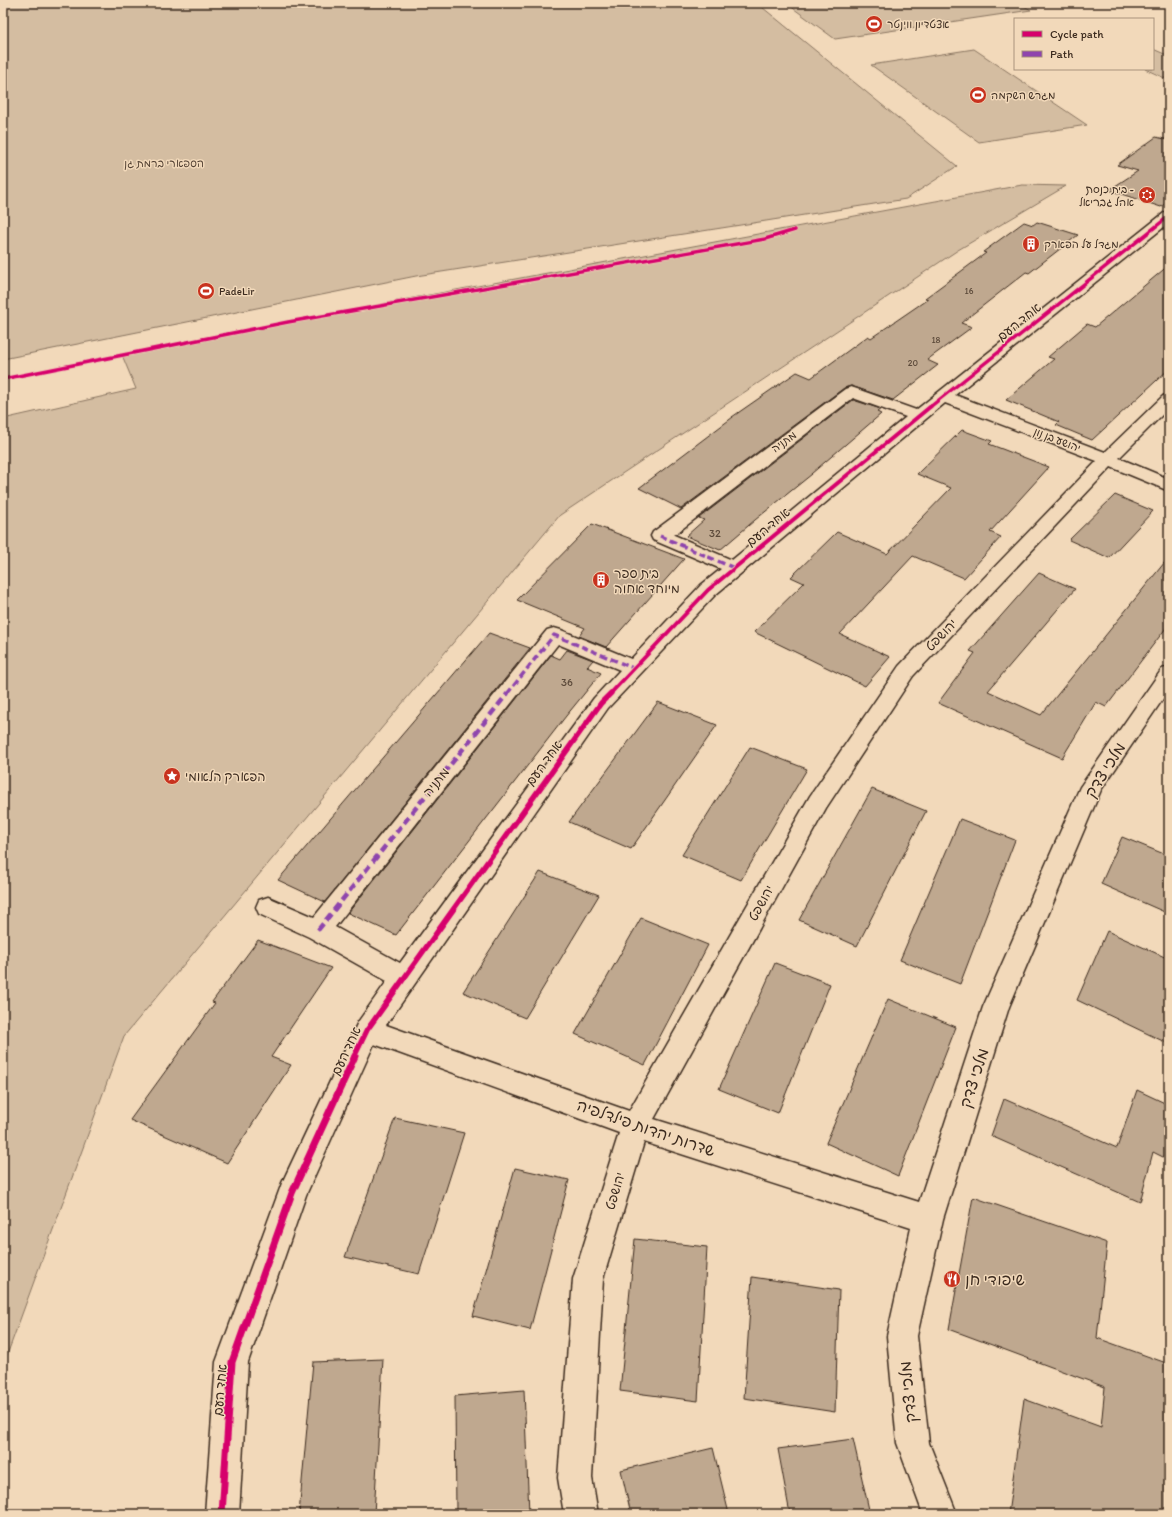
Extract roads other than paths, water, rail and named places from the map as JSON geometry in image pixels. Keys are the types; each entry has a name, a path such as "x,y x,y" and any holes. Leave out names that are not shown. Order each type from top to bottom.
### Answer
{"street":[{"name":"אחד העם","path":"222,1514 232,1362 292,1193 367,1030 601,703 708,590 918,416 1169,216"},
{"name":"מתניה","path":"734,568 660,536 850,392 918,416"},
{"name":"יהושע בן נון","path":"943,396 1108,460 1169,486"},
{"name":"יהושפט","path":"582,1514 575,1478 588,1279 635,1126 818,802 906,671 1108,460 1169,399"},
{"name":"מתניה","path":"318,930 554,634 634,668"},
{"name":"מלכי צדק","path":"940,1514 913,1443 902,1336 928,1219 996,1007 1091,787 1169,674"},
{"path":"268,907 318,930 404,978"},
{"name":"שדרות יהדות פילדלפיה","path":"367,1030 635,1126 928,1219"}],"place":[{"name":"אצטדיון ווינטר","path":"874,24"},
{"name":"מגרש השקמה","path":"978,95"},
{"name":"בית כנסת - אהל גבריאל","path":"1147,195"},
{"name":"מגדל על הפארק","path":"1031,244"},
{"name":"PadeLir","path":"206,291"},
{"name":"בית ספר מיוחד אחוה","path":"601,580"},
{"name":"הפארק הלאומי","path":"172,776"},
{"name":"שיפודי חן","path":"952,1279"}],"park label":[{"name":"הספארי ברמת גן","path":"164,163"}]}
